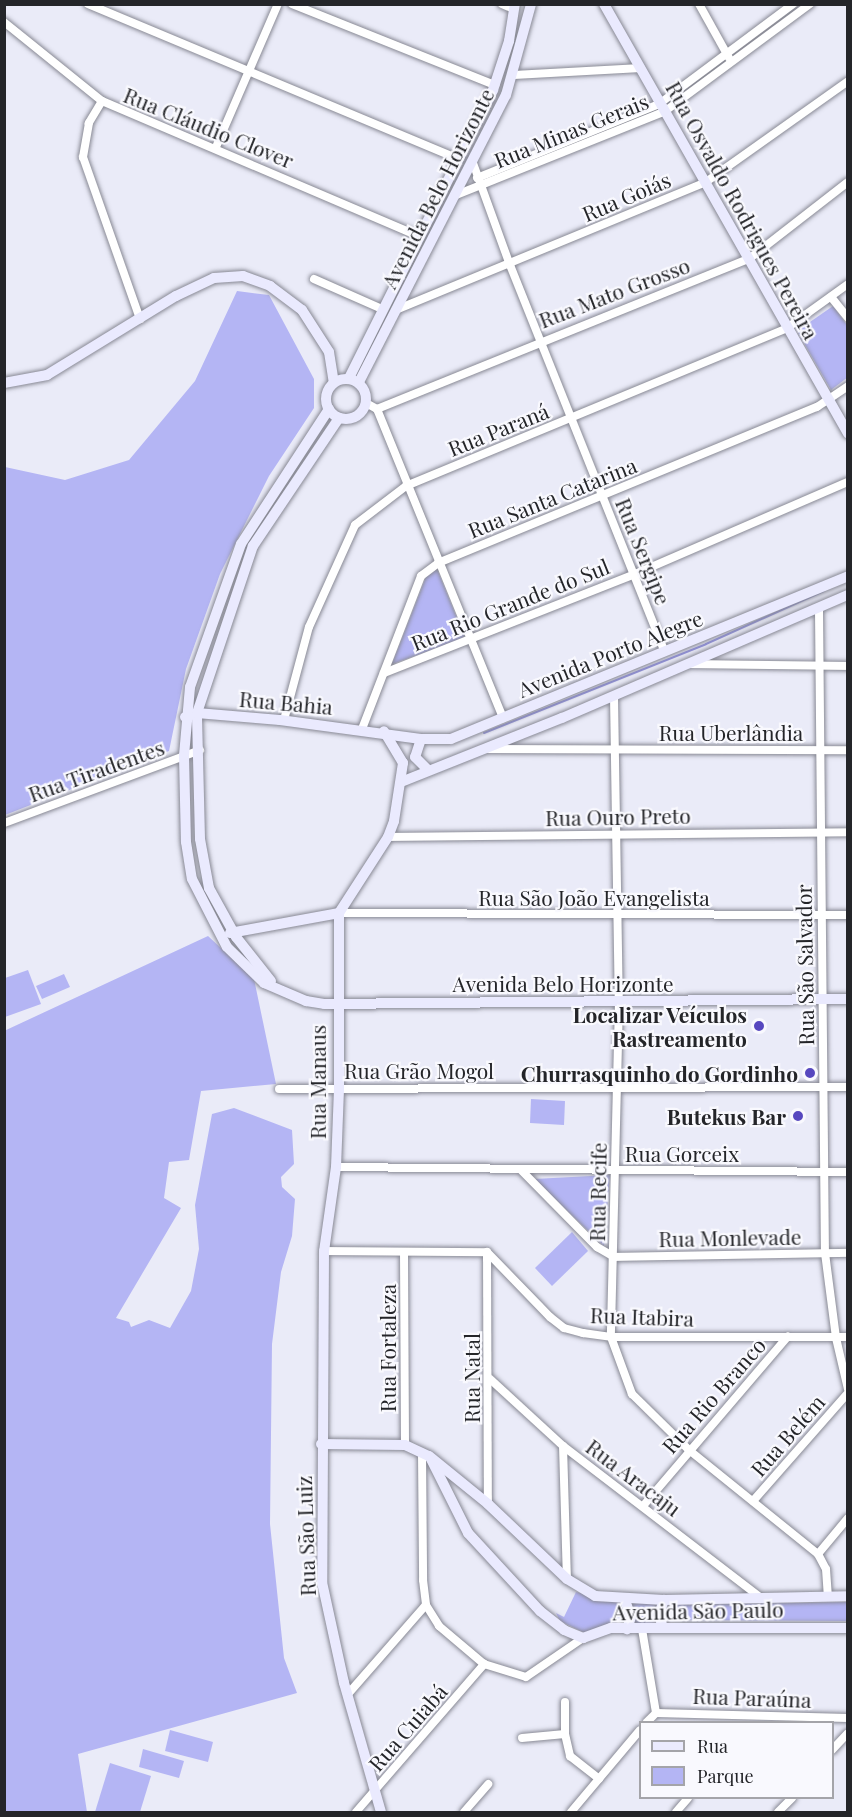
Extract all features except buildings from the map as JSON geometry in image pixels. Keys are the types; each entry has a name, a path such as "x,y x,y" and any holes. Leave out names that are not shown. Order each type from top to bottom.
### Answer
{"main road":[{"name":"Avenida Belo Horizonte","path":"354,380 398,309 473,163 514,75 531,4"},
{"name":"Rua Osvaldo Rodrigues Pereira","path":"604,4 827,401 848,434"},
{"name":"Avenida Belo Horizonte","path":"354,380 382,309 502,69 514,7"},
{"path":"4,383 47,375 214,278 243,276 270,286 302,310 329,352 334,383"},
{"path":"354,380 365,392 366,403 356,417 339,418 329,409 327,392 334,383 354,380"},
{"name":"Avenida Belo Horizonte","path":"329,409 241,544 190,687 185,717 186,842 192,879 215,930 244,967 282,992 306,1001 337,1004 848,999"},
{"path":"282,992 235,935 209,888 200,839 200,750 197,713 253,546 339,418"},
{"name":"Avenida Porto Alegre","path":"384,732 421,739 452,739 848,576"},
{"name":"Avenida Porto Alegre","path":"401,782 427,769 614,696 819,610 848,595"},
{"name":"Rua Bahia","path":"185,717 197,713 284,720 384,732"},
{"path":"215,930 235,935 339,913 388,837 401,782 403,763 384,732"},
{"path":"421,739 415,757 427,769"},
{"name":"Rua Manaus","path":"324,1251 336,1167 339,1089 337,1004 339,913"},
{"name":"Rua São Luiz","path":"324,1251 321,1444 322,1582 373,1793 381,1812"},
{"path":"321,1444 405,1445"},
{"name":"Avenida São Paulo","path":"405,1445 426,1455 488,1504 567,1579 595,1596 664,1600 848,1596"},
{"path":"426,1455 468,1533 540,1611 564,1630 582,1638"},
{"path":"625,1599 631,1617 627,1629"},
{"path":"663,1628 659,1615 664,1600"},
{"name":"Avenida São Paulo","path":"582,1638 611,1628 848,1628"}],"street":[{"path":"88,4 458,159"},
{"path":"216,147 278,4"},
{"path":"292,4 495,85"},
{"path":"502,4 514,7"},
{"path":"699,4 730,60"},
{"name":"Rua Minas Gerais","path":"730,60 793,4"},
{"name":"Rua Minas Gerais","path":"456,195 662,108 810,4"},
{"name":"Rua Cláudio Clover","path":"4,22 102,101 216,147 417,236"},
{"path":"514,75 641,68"},
{"name":"Rua Goiás","path":"398,309 510,265 706,182 848,81"},
{"path":"102,101 89,123 83,157 140,319"},
{"name":"Rua Minas Gerais","path":"477,178 662,108"},
{"name":"Rua Sergipe","path":"473,163 510,265 664,651"},
{"name":"Rua Mato Grosso","path":"377,409 540,340 749,259 848,182"},
{"path":"315,279 382,309"},
{"name":"Rua Paraná","path":"284,720 309,627 350,535 356,525 406,486 787,328 848,284"},
{"path":"831,297 848,318"},
{"name":"Rua Santa Catarina","path":"362,729 421,576 438,563 603,497 827,401 848,386"},
{"path":"366,403 377,409 469,641 503,718"},
{"name":"Rua Rio Grande do Sul","path":"384,673 635,574 848,482"},
{"name":"Rua São Salvador","path":"819,610 825,1253 836,1338 848,1391"},
{"path":"688,664 848,666"},
{"name":"Rua Recife","path":"614,696 619,1002 611,1337 632,1394 690,1450 818,1554"},
{"name":"Rua Uberlândia","path":"480,749 848,750"},
{"name":"Rua Tiradentes","path":"4,823 200,750"},
{"name":"Rua Ouro Preto","path":"388,837 848,832"},
{"name":"Rua São João Evangelista","path":"339,913 848,915"},
{"name":"Rua Grão Mogol","path":"279,1089 848,1087"},
{"name":"Rua Gorceix","path":"336,1167 522,1171 848,1172"},
{"path":"522,1171 597,1247 614,1257"},
{"path":"324,1251 487,1252"},
{"name":"Rua Fortaleza","path":"404,1252 405,1445"},
{"name":"Rua Itabira","path":"487,1252 564,1328 611,1337 848,1337"},
{"name":"Rua Natal","path":"487,1252 490,1379 488,1504"},
{"name":"Rua Monlevade","path":"614,1257 848,1253"},
{"name":"Rua Rio Branco","path":"643,1506 788,1336"},
{"name":"Rua Aracaju","path":"490,1379 563,1446 761,1598"},
{"name":"Rua Belém","path":"753,1501 848,1391"},
{"path":"563,1446 567,1579"},
{"path":"426,1455 426,1605 449,1636 484,1664"},
{"path":"828,1596 826,1569 818,1554 848,1518"},
{"path":"348,1694 426,1605"},
{"path":"642,1629 656,1713 648,1721"},
{"name":"Avenida São Paulo","path":"484,1664 526,1677 582,1638"},
{"name":"Rua Cuiabá","path":"356,1812 484,1664"},
{"path":"565,1701 565,1734 570,1756 599,1779"},
{"name":"Rua Paraúna","path":"656,1713 755,1719 848,1718"},
{"path":"571,1812 639,1732"},
{"path":"834,1748 848,1733"},
{"path":"522,1738 565,1734"},
{"path":"464,1812 488,1784"},
{"path":"676,1812 686,1799"},
{"path":"778,1812 790,1799"}],"green space":[{"path":"237,291 269,295 314,379 314,408 269,476 220,574 186,669 169,751 5,815 5,467 65,480 129,460 195,381"},
{"path":"833,306 847,325 848,377 831,390 797,331"},
{"path":"437,569 465,638 392,664 426,577"},
{"path":"208,936 254,979 276,1084 201,1091 189,1160 169,1162 164,1198 181,1208 116,1318 129,1322 131,1327 149,1320 170,1328 191,1291 199,1249 195,1205 212,1114 234,1108 292,1130 294,1164 281,1177 282,1187 295,1199 292,1236 281,1272 272,1344 270,1524 284,1658 297,1693 78,1754 87,1812 5,1812 4,1031"},
{"path":"28,970 41,1004 5,1017 5,978"},
{"path":"64,974 70,987 42,999 36,986"},
{"path":"531,1099 565,1101 564,1125 530,1123"},
{"path":"610,1175 604,1246 534,1179"},
{"path":"572,1232 588,1251 552,1286 535,1268"},
{"path":"576,1592 621,1601 627,1613 625,1620 585,1633 560,1621 556,1613 564,1617"},
{"path":"631,1602 659,1602 654,1612 659,1625 633,1625"},
{"path":"847,1602 847,1621 673,1620 671,1605"},
{"path":"170,1730 213,1742 208,1762 165,1751"},
{"path":"143,1749 184,1761 179,1778 139,1767"},
{"path":"110,1763 151,1776 140,1812 95,1812"}],"waterway":[{"path":"484,733 706,644 824,591"}],"place":[{"name":"Localizar Veículos Rastreamento","path":"759,1026"},
{"name":"Churrasquinho do Gordinho","path":"810,1073"},
{"name":"Butekus Bar","path":"798,1116"}]}
